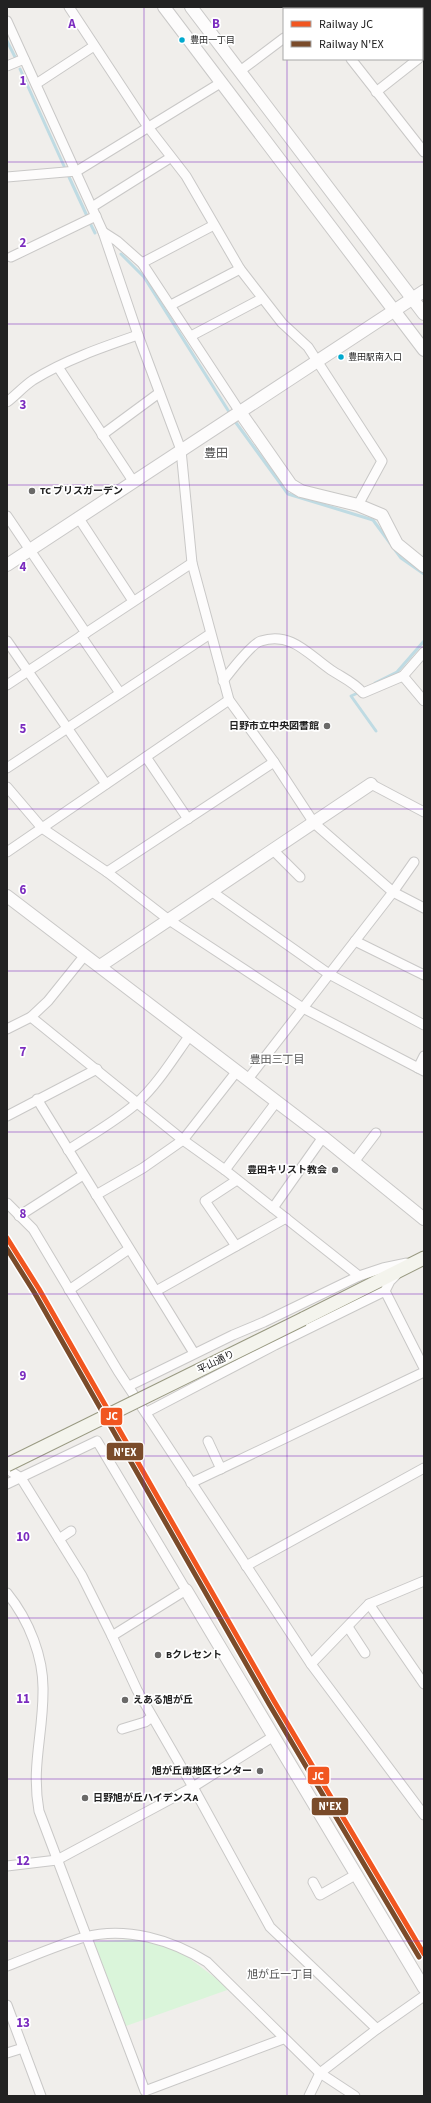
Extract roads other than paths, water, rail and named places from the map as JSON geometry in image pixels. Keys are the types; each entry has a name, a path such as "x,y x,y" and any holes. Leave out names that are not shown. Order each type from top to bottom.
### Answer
{"main road":[{"name":"平山通り","path":"7,1465 422,1259"}],"street":[{"path":"69,7 148,127 170,158 186,176 240,269 261,299 282,323 308,347 382,462 358,505"},
{"path":"164,7 424,350"},
{"path":"191,7 424,314"},
{"path":"7,21 77,171 103,232 138,335 181,450 192,563 229,700 274,762 314,823 393,892 424,908"},
{"path":"240,71 283,39"},
{"path":"36,84 94,46"},
{"path":"7,66 24,59"},
{"path":"352,60 424,152"},
{"path":"376,92 417,60"},
{"path":"7,177 77,171 222,82"},
{"path":"92,207 170,158"},
{"path":"11,257 96,216"},
{"path":"142,263 214,225"},
{"path":"103,232 117,241 142,263 171,305 239,412 291,485 302,491 358,505 382,515 397,544 424,566"},
{"path":"171,305 240,269"},
{"path":"7,565 424,291"},
{"path":"191,336 261,299"},
{"path":"7,402 33,381 58,367 105,346 138,335"},
{"path":"58,367 133,481"},
{"path":"102,435 159,393"},
{"path":"7,516 120,693"},
{"path":"78,517 133,601"},
{"path":"7,685 192,563"},
{"path":"7,768 210,634"},
{"path":"223,681 259,641 277,638 288,639 297,644 317,657 330,669 355,684 364,693 403,676 424,652"},
{"path":"7,641 106,784"},
{"path":"403,676 424,701"},
{"path":"7,852 229,700"},
{"path":"146,757 188,819"},
{"path":"108,872 274,762"},
{"path":"100,966 371,784 424,812"},
{"path":"7,787 42,828 108,872 169,920 303,1008 421,1070 424,1056"},
{"path":"273,850 300,876"},
{"path":"248,1079 393,892 414,862"},
{"path":"211,891 329,974 424,1025"},
{"path":"7,896 323,1136 424,1219"},
{"path":"355,941 424,975"},
{"path":"7,1029 31,1017 48,1001 85,954"},
{"path":"31,1017 138,1102 183,1140 225,1170 359,1276"},
{"path":"68,1150 112,1122 138,1102 190,1035"},
{"path":"7,1116 96,1069"},
{"path":"96,1195 143,1168 183,1140 237,1071"},
{"path":"37,1099 194,1354"},
{"path":"225,1170 277,1101"},
{"path":"354,1162 376,1133"},
{"path":"273,1208 323,1136"},
{"path":"19,1216 83,1175"},
{"path":"236,1246 206,1201 237,1180"},
{"path":"7,1203 33,1229 129,1386 191,1483 311,1664 424,1815"},
{"path":"156,1291 286,1218"},
{"path":"69,1290 129,1249"},
{"path":"129,1386 359,1276 383,1268 422,1259"},
{"path":"147,1412 275,1345 385,1291 390,1281 402,1270"},
{"path":"385,1291 424,1368"},
{"path":"264,1322 275,1345"},
{"path":"191,1483 424,1372"},
{"path":"7,1484 97,1441 424,1988"},
{"path":"208,1441 221,1470"},
{"path":"246,1566 424,1468"},
{"path":"7,1469 21,1478 82,1576 112,1636 136,1690 193,1787 270,1927 377,2029"},
{"path":"59,1539 71,1531"},
{"path":"311,1664 369,1604 424,1581"},
{"path":"112,1636 186,1590"},
{"path":"7,1593 24,1619 34,1639 43,1677 43,1709 36,1758 36,1794 44,1828 145,2091 283,2038"},
{"path":"369,1604 421,1673 424,1684"},
{"path":"348,1627 366,1653"},
{"path":"122,1729 145,1722 152,1717"},
{"path":"7,1866 57,1860 193,1787 274,1736"},
{"path":"313,1882 320,1895 357,1874"},
{"path":"7,1966 85,1937 110,1933 135,1934 189,1951 207,1962 320,2073 355,2096"},
{"path":"309,2096 320,2073 377,2029 424,1996"},
{"path":"8,2008 41,2096"},
{"path":"7,2053 23,2048"}],"waterway":[{"path":"7,41 15,57"},
{"path":"20,69 64,166"},
{"path":"69,177 87,216"},
{"path":"91,225 95,233"},
{"path":"121,254 144,277 231,415"},
{"path":"234,420 288,494 373,520 401,558 424,574"},
{"path":"375,683 397,672 424,641"},
{"path":"360,692 351,696 376,731"}],"rail line":[{"name":"JC","path":"7,1238 39,1289 274,1701 424,1954"},
{"name":"N'EX","path":"7,1249 34,1292 269,1704 419,1957"}],"place":[{"name":"豊田一丁目","path":"182,40"},
{"name":"豊田駅南入口","path":"341,357"},
{"name":"TC ブリスガーデン","path":"32,491"},
{"name":"日野市立中央図書館","path":"327,726"},
{"name":"豊田キリスト教会","path":"335,1170"},
{"name":"Bクレセント","path":"158,1655"},
{"name":"えある旭が丘","path":"125,1700"},
{"name":"旭が丘南地区センター","path":"260,1771"},
{"name":"日野旭が丘ハイデンスA","path":"85,1798"}],"district":[{"name":"豊田","path":"216,453"},
{"name":"豊田三丁目","path":"277,1059"},
{"name":"旭が丘一丁目","path":"280,1974"}]}
